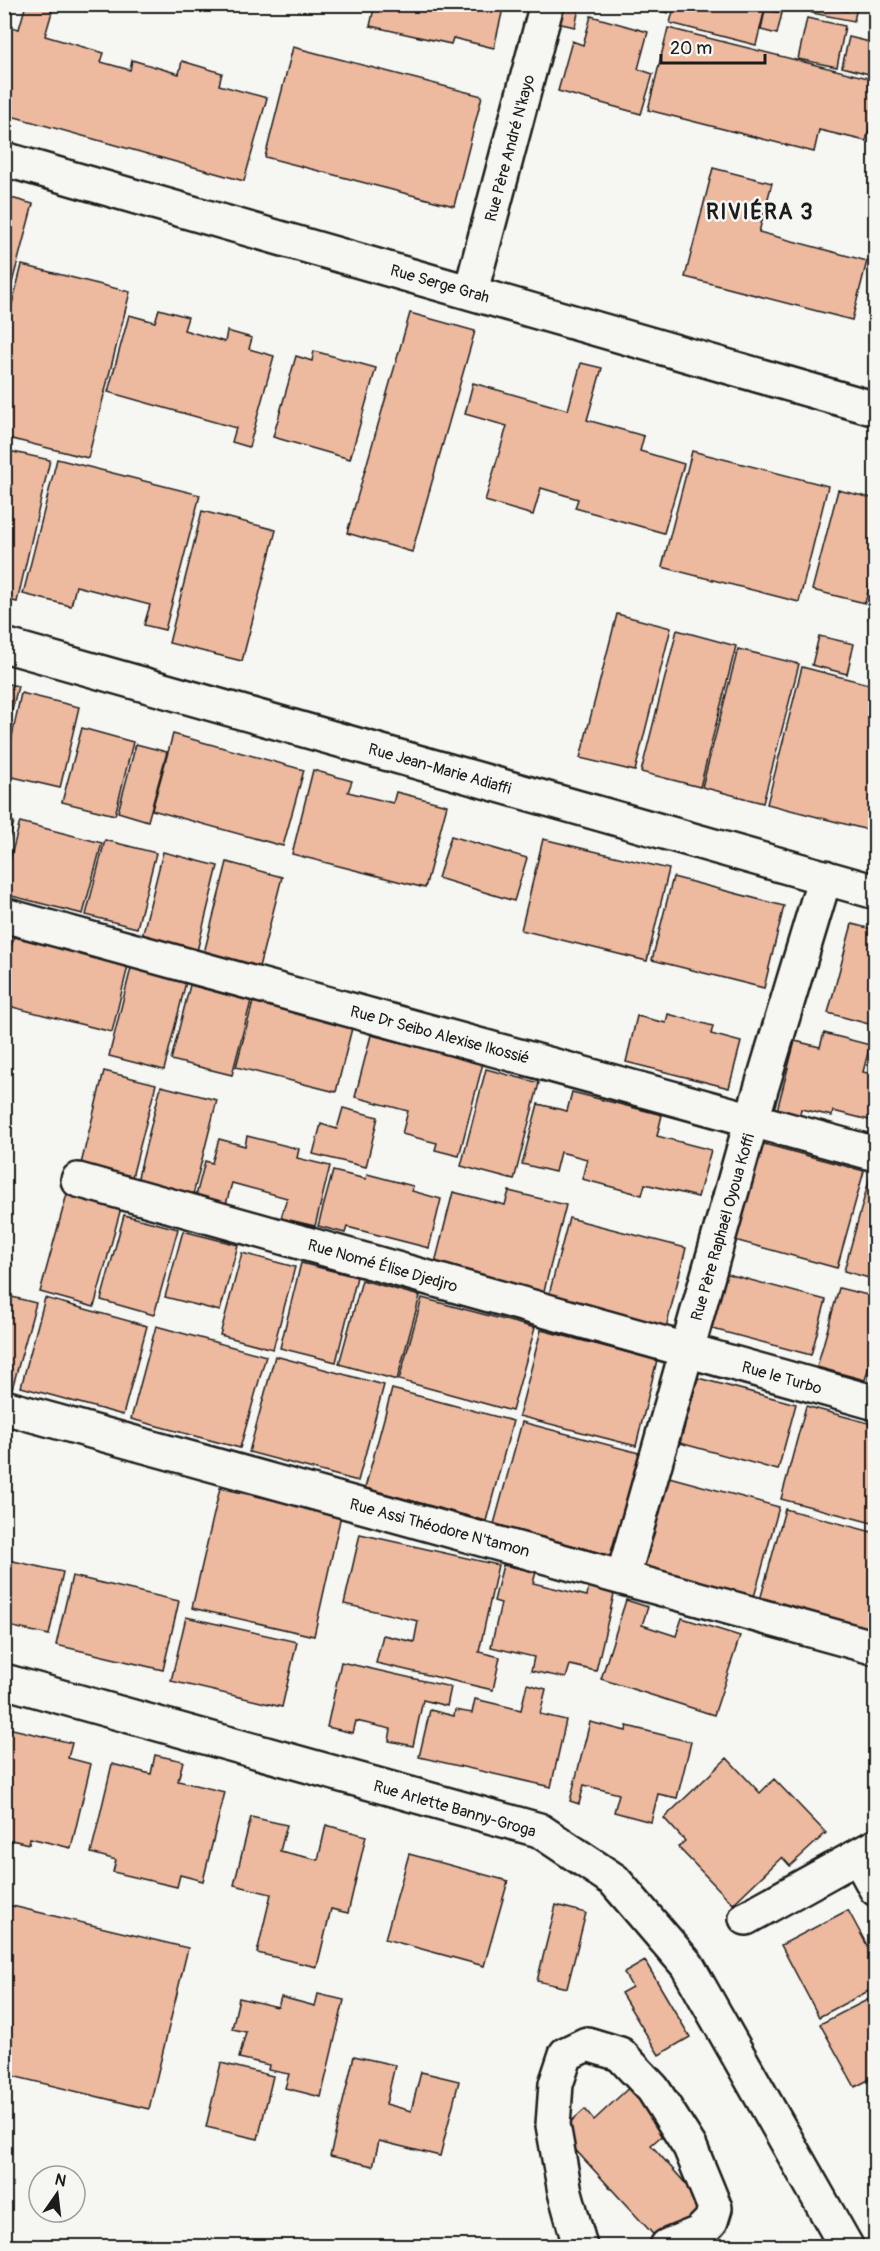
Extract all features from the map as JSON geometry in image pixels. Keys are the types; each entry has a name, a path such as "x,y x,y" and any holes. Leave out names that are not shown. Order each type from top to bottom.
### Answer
{"street":[{"name":"Rue Père André N'kayo","path":"471,291 547,4"},
{"name":"Rue Serge Grah","path":"4,159 471,291 876,409"},
{"name":"Rue Jean-Marie Adiaffi","path":"4,645 876,892"},
{"name":"Rue Père Raphaël Oyoua Koffi","path":"623,1577 752,1119 825,877"},
{"name":"Rue Dr Seibo Alexise Ikossié","path":"4,915 876,1154"},
{"name":"Rue Nomé Élise Djedjro","path":"78,1180 688,1350"},
{"name":"Rue le Turbo","path":"688,1350 876,1403"},
{"name":"Rue Assi Théodore N'tamon","path":"4,1407 876,1647"},
{"name":"Rue Arlette Banny-Groga","path":"4,1682 539,1830 614,1880 687,1965 846,2247"},
{"path":"746,1918 867,1851 876,1889"},
{"path":"580,2247 565,2192 553,2125 556,2084 566,2054 587,2044 620,2054 653,2089 690,2147 715,2208 711,2221 699,2234 667,2247"}],"building":[{"path":"26,4 54,5 45,36 104,53 101,62 130,70 132,60 179,74 182,61 222,73 219,85 267,98 244,181 4,114 4,25 19,29"},
{"path":"375,4 504,4 494,48 453,38 451,44 370,26"},
{"path":"561,4 580,4 575,27 557,23"},
{"path":"650,4 670,4 668,13 649,8"},
{"path":"675,4 766,4 756,45 670,23"},
{"path":"848,4 857,7 854,21 812,13 814,5 847,11"},
{"path":"765,10 782,13 777,34 761,30"},
{"path":"591,16 648,32 638,69 653,74 641,114 558,91 572,41 583,45"},
{"path":"807,18 845,26 837,67 798,59"},
{"path":"668,28 876,80 876,103 866,141 819,130 814,152 648,110"},
{"path":"849,37 870,42 871,37 876,39 876,52 869,74 842,67"},
{"path":"293,47 482,96 454,206 265,157"},
{"path":"713,168 772,183 759,232 867,261 852,320 685,277"},
{"path":"4,196 33,204 4,313"},
{"path":"22,265 130,292 88,458 4,437 4,335"},
{"path":"159,309 188,317 184,330 225,342 227,331 252,338 249,349 274,356 249,447 232,442 236,428 108,392 129,315 155,322"},
{"path":"410,313 475,331 412,552 347,533"},
{"path":"314,351 376,368 350,459 273,437 296,356 312,361"},
{"path":"581,363 602,368 587,420 644,436 640,451 684,464 664,533 575,508 578,499 541,488 533,515 485,501 507,426 465,414 473,383 568,410"},
{"path":"4,450 50,460 17,602 4,599"},
{"path":"692,451 828,486 799,602 662,567"},
{"path":"57,459 200,495 165,630 144,625 150,605 76,586 71,606 23,594"},
{"path":"838,490 876,499 876,563 865,603 812,590"},
{"path":"202,511 276,530 242,661 169,643"},
{"path":"876,588 876,621 868,619"},
{"path":"617,614 671,628 635,771 580,758"},
{"path":"677,630 736,646 700,787 641,772"},
{"path":"819,636 854,644 847,674 812,665"},
{"path":"738,649 799,664 763,803 702,787"},
{"path":"802,667 876,686 876,832 767,804"},
{"path":"4,683 18,686 4,743"},
{"path":"21,693 79,707 60,788 4,775"},
{"path":"82,728 133,742 115,815 62,802"},
{"path":"173,734 304,770 283,846 152,810"},
{"path":"136,744 167,752 148,821 118,812"},
{"path":"313,770 352,781 348,792 393,803 396,792 447,805 425,888 292,854"},
{"path":"4,819 14,822 4,857"},
{"path":"20,822 102,843 83,914 4,894 4,882"},
{"path":"451,836 527,858 514,901 438,878"},
{"path":"543,839 669,869 647,961 521,930"},
{"path":"105,840 156,853 137,928 86,915"},
{"path":"163,852 218,866 197,951 142,937"},
{"path":"227,862 282,877 259,967 204,953"},
{"path":"673,877 784,906 764,988 652,960"},
{"path":"852,924 876,930 876,1026 828,1013"},
{"path":"14,937 128,966 112,1032 4,1005 4,973"},
{"path":"131,968 186,982 164,1070 109,1056"},
{"path":"190,985 251,1001 232,1075 171,1060"},
{"path":"253,1002 352,1028 336,1092 236,1067"},
{"path":"668,1014 713,1026 711,1034 741,1042 729,1088 626,1062 637,1016 666,1023"},
{"path":"824,1033 870,1045 863,1072 876,1075 873,1121 833,1111 832,1116 801,1109 799,1119 776,1114 795,1041 820,1047"},
{"path":"371,1035 483,1063 459,1156 435,1150 437,1143 402,1134 408,1111 355,1097"},
{"path":"486,1069 539,1083 514,1180 461,1166"},
{"path":"104,1071 156,1084 131,1181 80,1168"},
{"path":"161,1086 217,1100 192,1199 136,1185"},
{"path":"572,1092 662,1115 657,1136 711,1150 698,1197 645,1184 642,1195 582,1179 587,1159 560,1152 555,1172 522,1164 538,1104 567,1111"},
{"path":"343,1108 378,1117 366,1167 313,1154 321,1124 337,1129"},
{"path":"247,1136 299,1149 297,1158 330,1166 315,1226 281,1218 287,1198 232,1183 226,1204 196,1196 205,1161 212,1163 219,1139 245,1146"},
{"path":"757,1142 864,1171 837,1268 731,1239"},
{"path":"333,1171 366,1179 367,1174 413,1186 412,1191 441,1199 429,1248 347,1227 345,1233 318,1226"},
{"path":"871,1173 876,1174 876,1280 844,1271"},
{"path":"70,1183 124,1197 94,1307 40,1292"},
{"path":"509,1191 566,1205 543,1295 434,1267 453,1192 505,1205"},
{"path":"124,1215 178,1229 154,1315 101,1300"},
{"path":"569,1218 686,1248 666,1328 548,1298"},
{"path":"183,1231 238,1245 220,1311 165,1297"},
{"path":"242,1253 295,1267 273,1349 220,1335"},
{"path":"301,1263 357,1277 336,1362 280,1348"},
{"path":"724,1273 826,1300 811,1355 709,1328"},
{"path":"362,1280 420,1296 397,1380 339,1364"},
{"path":"839,1288 876,1297 876,1342 865,1380 817,1367"},
{"path":"4,1295 36,1303 10,1396 4,1394"},
{"path":"45,1298 147,1326 123,1415 21,1387"},
{"path":"422,1298 535,1328 512,1411 399,1380"},
{"path":"156,1326 266,1356 240,1448 131,1419"},
{"path":"541,1330 657,1360 636,1446 519,1416"},
{"path":"275,1356 384,1385 358,1481 249,1452"},
{"path":"698,1378 796,1404 778,1470 680,1443"},
{"path":"392,1389 513,1421 486,1521 365,1488"},
{"path":"806,1406 876,1425 876,1524 781,1499"},
{"path":"522,1422 639,1453 612,1556 494,1524"},
{"path":"658,1474 779,1507 754,1597 633,1564"},
{"path":"220,1488 341,1515 314,1636 192,1608"},
{"path":"785,1509 876,1533 876,1600 868,1629 760,1600"},
{"path":"360,1534 498,1565 479,1652 500,1657 493,1690 376,1663 383,1635 414,1642 418,1621 344,1604"},
{"path":"4,1559 63,1572 49,1635 4,1625"},
{"path":"503,1565 536,1572 533,1583 587,1596 589,1584 615,1590 596,1671 570,1665 566,1678 531,1671 534,1657 491,1647 501,1603 494,1601"},
{"path":"72,1576 179,1601 163,1670 56,1645"},
{"path":"626,1600 648,1607 642,1625 676,1636 682,1618 740,1636 714,1715 601,1679"},
{"path":"186,1617 297,1642 282,1707 171,1681"},
{"path":"341,1662 451,1687 447,1706 423,1700 413,1746 389,1741 391,1729 356,1721 353,1733 327,1727"},
{"path":"527,1684 546,1689 540,1714 566,1720 551,1787 419,1757 430,1710 454,1716 455,1710 472,1713 475,1699 521,1710"},
{"path":"590,1722 626,1731 627,1726 691,1742 677,1798 658,1794 651,1822 614,1812 619,1794 584,1785 579,1804 570,1801"},
{"path":"4,1727 72,1743 68,1758 91,1764 71,1848 30,1838 29,1844 11,1840 8,1851 4,1850"},
{"path":"155,1755 183,1761 178,1781 225,1792 203,1881 180,1875 177,1887 113,1872 116,1860 91,1853 112,1764 151,1774"},
{"path":"727,1758 760,1793 774,1779 826,1833 790,1866 782,1857 733,1904 678,1847 685,1841 664,1818"},
{"path":"251,1817 287,1825 280,1851 318,1860 326,1825 366,1836 348,1913 331,1909 317,1967 257,1953 271,1894 234,1885"},
{"path":"409,1854 508,1881 484,1966 385,1939"},
{"path":"4,1904 188,1948 149,2109 4,2074"},
{"path":"556,1905 586,1913 567,1988 537,1981"},
{"path":"848,1910 876,1962 876,1987 819,2017 781,1945"},
{"path":"645,1961 690,2037 659,2055 621,1993 632,1987 624,1973"},
{"path":"318,1994 344,2000 321,2097 285,2088 289,2074 268,2070 269,2065 239,2058 246,2032 232,2029 239,1998 278,2007 281,1997 315,2006"},
{"path":"869,1999 876,2011 876,2076 855,2087 820,2024"},
{"path":"354,2056 395,2065 386,2104 411,2111 421,2072 459,2081 440,2156 379,2141 373,2166 330,2156"},
{"path":"221,2063 273,2076 258,2139 206,2127"},
{"path":"634,2083 673,2126 651,2145 705,2205 662,2244 559,2132 585,2109 594,2120"}],"district":[{"name":"RIVIÉRA 3","path":"760,211"}]}
